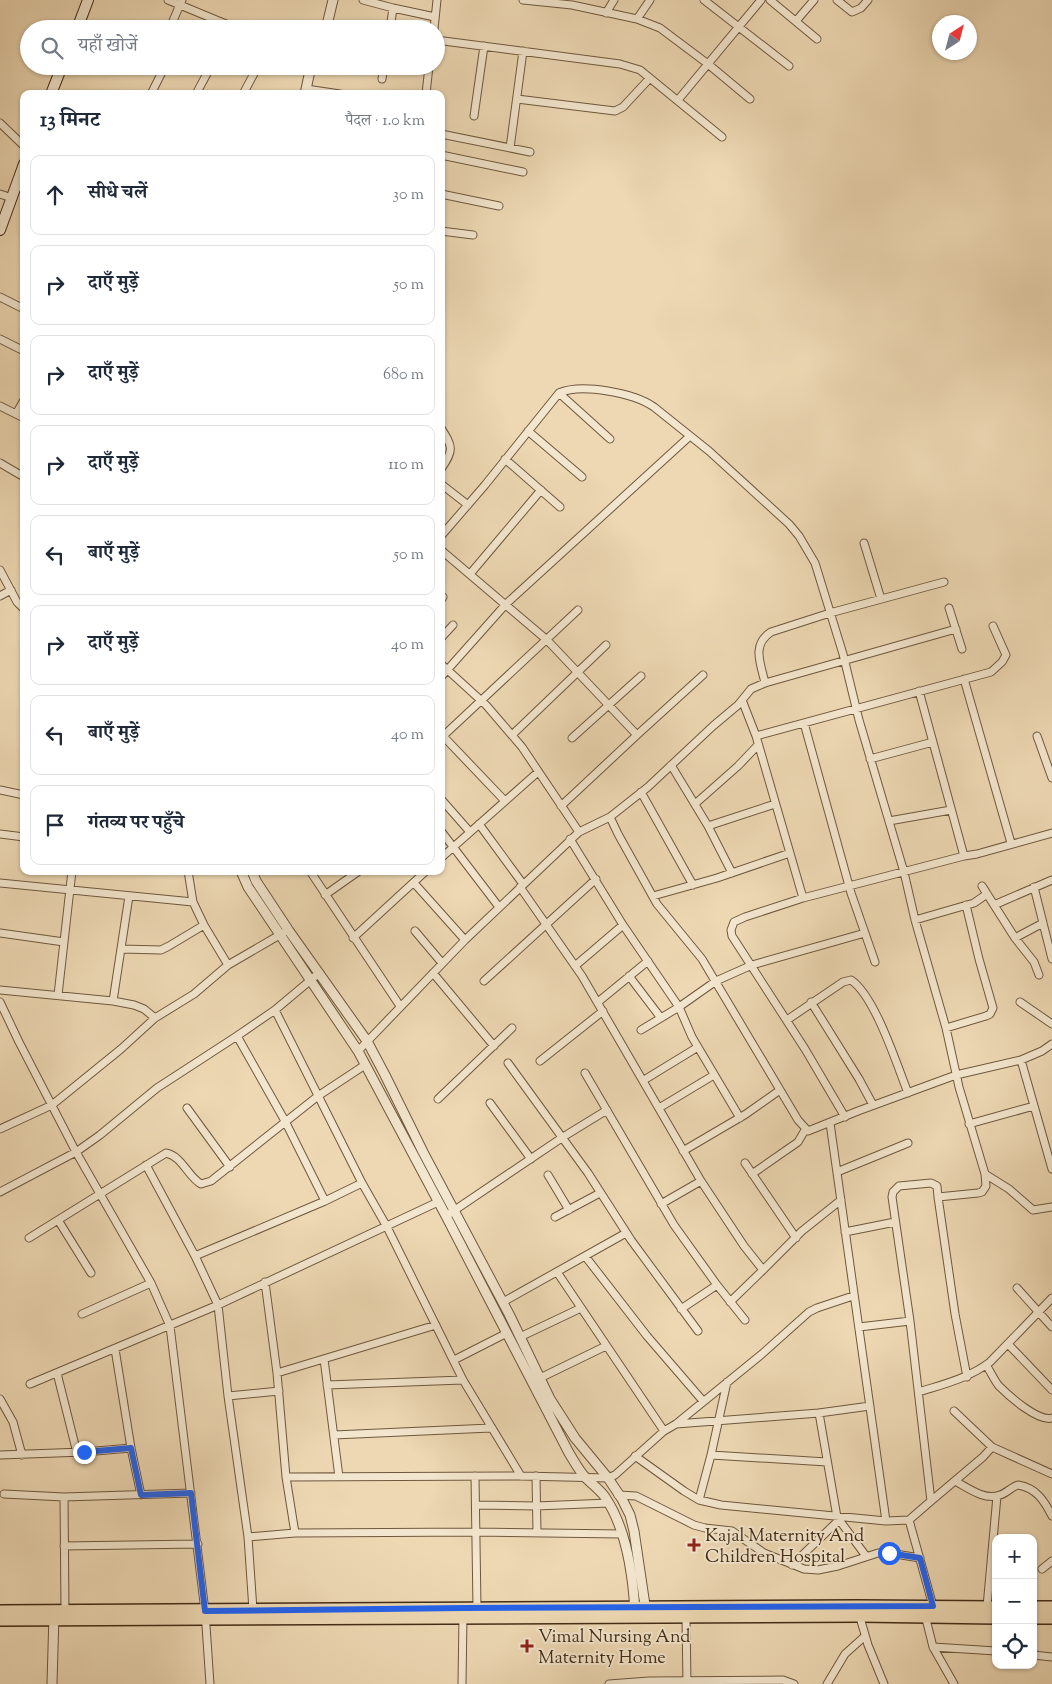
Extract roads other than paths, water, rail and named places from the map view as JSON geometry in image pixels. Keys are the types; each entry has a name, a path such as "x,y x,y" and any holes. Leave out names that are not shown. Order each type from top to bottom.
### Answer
{"main road":[{"path":"80,20 88,0"},
{"path":"53,90 59,75"},
{"path":"0,230 20,175"},
{"path":"1037,1607 1052,1606"},
{"path":"0,1612 205,1615 858,1611 991,1607"},
{"path":"205,1615 253,1610 463,1613 477,1608 640,1612 686,1617 858,1611"},
{"path":"928,1610 992,1618"},
{"path":"0,1620 57,1614"},
{"path":"1037,1618 1052,1618"}],"street":[{"path":"168,0 180,2 219,20"},
{"path":"329,20 333,0"},
{"path":"404,10 407,0"},
{"path":"435,20 437,0"},
{"path":"528,0 572,5 637,19 660,28 750,99"},
{"path":"606,13 614,0"},
{"path":"637,19 650,0"},
{"path":"704,0 789,66"},
{"path":"678,100 761,0"},
{"path":"770,0 818,39"},
{"path":"796,22 814,0"},
{"path":"837,0 852,12 860,8 868,0"},
{"path":"368,1 435,17"},
{"path":"173,20 180,2"},
{"path":"391,20 393,8"},
{"path":"445,41 620,64 640,70 722,138"},
{"path":"474,116 484,46"},
{"path":"510,148 523,51"},
{"path":"155,90 162,75"},
{"path":"198,90 206,75"},
{"path":"245,90 253,75"},
{"path":"305,90 309,75"},
{"path":"426,90 428,75"},
{"path":"516,99 615,111 623,107 650,78"},
{"path":"0,123 20,142"},
{"path":"445,135 530,152"},
{"path":"445,156 523,172"},
{"path":"0,194 12,198"},
{"path":"445,195 500,206"},
{"path":"445,232 473,235"},
{"path":"0,296 20,307"},
{"path":"0,339 20,349"},
{"path":"445,531 559,393 567,390 581,389 612,392 638,398 654,407 690,436 800,536 814,563 845,660 856,708 904,872 915,920 946,1028 969,1124 985,1174 986,1186 982,1192 938,1197"},
{"path":"559,393 610,438"},
{"path":"0,406 20,416"},
{"path":"16,414 20,407"},
{"path":"528,431 582,477"},
{"path":"445,435 451,449 450,456 445,463"},
{"path":"445,673 506,604 690,436"},
{"path":"505,460 560,507"},
{"path":"0,463 20,475"},
{"path":"445,487 468,505"},
{"path":"470,574 541,490"},
{"path":"864,544 881,599"},
{"path":"445,553 546,640 637,735"},
{"path":"0,570 20,605"},
{"path":"765,683 758,649 763,637 770,632 944,582"},
{"path":"0,596 11,590"},
{"path":"949,608 962,648"},
{"path":"445,734 578,610"},
{"path":"445,634 453,625"},
{"path":"756,736 991,672 1005,658 1005,652 992,626"},
{"path":"358,1051 465,940 570,839 579,832 610,817 641,792 713,726 738,706 751,689 765,683 956,629"},
{"path":"512,735 606,644"},
{"path":"445,667 482,701 512,735 579,832"},
{"path":"572,738 641,676"},
{"path":"561,806 703,676"},
{"path":"964,679 1010,843"},
{"path":"919,691 964,856"},
{"path":"742,700 756,736 803,898"},
{"path":"804,723 849,887 875,962"},
{"path":"1037,736 1052,778"},
{"path":"445,740 505,801"},
{"path":"870,759 932,742"},
{"path":"695,804 738,766 758,745"},
{"path":"671,765 708,826 732,872"},
{"path":"445,854 538,772"},
{"path":"0,790 20,794"},
{"path":"641,792 693,885"},
{"path":"445,804 470,832"},
{"path":"708,826 776,804"},
{"path":"889,821 951,810"},
{"path":"610,817 657,904 702,959 805,1130 812,1131 873,1105 956,1075 1021,1060 1042,1051 1052,1044"},
{"path":"479,824 598,1002 701,1181 744,1246 763,1270"},
{"path":"845,1117 787,1020 732,936 731,930 734,922 803,898 1052,833"},
{"path":"0,834 20,836"},
{"path":"445,836 499,907"},
{"path":"570,839 623,925 679,1007 698,1047 740,1118"},
{"path":"653,896 790,853"},
{"path":"58,995 71,875"},
{"path":"189,875 193,902 204,925 228,965"},
{"path":"243,875 248,887 318,973 367,1041 423,1152 503,1302 550,1399 575,1438 608,1478 630,1515 634,1531 640,1612"},
{"path":"254,875 311,980 358,1051 569,1453 586,1478 604,1495 609,1503 622,1534 640,1612"},
{"path":"312,875 400,1006"},
{"path":"325,895 353,875"},
{"path":"354,938 422,875"},
{"path":"484,981 596,879"},
{"path":"994,905 1034,886 1052,880"},
{"path":"0,883 193,902"},
{"path":"414,883 465,940"},
{"path":"982,886 1034,962 1039,975"},
{"path":"1034,886 1052,959"},
{"path":"915,920 974,903 987,894"},
{"path":"113,1001 129,896"},
{"path":"946,1028 986,1016 990,1014 993,1008 966,905"},
{"path":"1016,938 1043,923"},
{"path":"122,949 161,950 204,925"},
{"path":"575,966 623,925"},
{"path":"415,931 442,963"},
{"path":"0,1129 52,1105 121,1049 155,1018 194,994 228,965 284,932"},
{"path":"0,933 64,942"},
{"path":"641,1030 679,1007 716,981 752,965 864,934"},
{"path":"598,1002 648,961"},
{"path":"0,1192 76,1152 100,1135 157,1088 275,1010 318,973"},
{"path":"433,973 494,1046"},
{"path":"630,976 661,1018"},
{"path":"787,1020 811,1002 843,982 851,980 862,990 882,1026 908,1093"},
{"path":"0,990 113,1001 134,1005 155,1018"},
{"path":"0,1002 76,1152 151,1282 170,1326 198,1544 210,1684"},
{"path":"811,1002 873,1105"},
{"path":"1020,1002 1052,1024"},
{"path":"275,1010 362,1183 387,1227 463,1380 520,1476"},
{"path":"540,1061 603,1011"},
{"path":"438,1099 512,1028"},
{"path":"237,1036 285,1122 325,1201"},
{"path":"644,1080 698,1047"},
{"path":"1021,1060 1052,1169"},
{"path":"508,1063 563,1137 626,1233 698,1331"},
{"path":"29,1238 162,1154 170,1153 174,1155 196,1181 201,1184 211,1181 318,1096 365,1066"},
{"path":"585,1073 674,1225 745,1320"},
{"path":"659,1108 714,1075"},
{"path":"683,1151 740,1118 780,1090"},
{"path":"490,1103 531,1159"},
{"path":"969,1124 1034,1106"},
{"path":"187,1108 230,1166"},
{"path":"446,1216 563,1137 607,1110"},
{"path":"830,1123 886,1521"},
{"path":"752,1174 798,1142 805,1130"},
{"path":"837,1172 908,1143"},
{"path":"745,1163 796,1238"},
{"path":"146,1165 195,1256 218,1305 228,1396 248,1537 253,1610"},
{"path":"985,1174 1014,1193 1033,1210 1052,1207"},
{"path":"548,1175 569,1210"},
{"path":"662,1204 701,1181"},
{"path":"195,1256 325,1201 362,1183"},
{"path":"931,1501 910,1321 892,1197 893,1192 898,1186 933,1183 937,1186 955,1314 967,1377"},
{"path":"556,1218 600,1193"},
{"path":"730,1302 796,1238 841,1200"},
{"path":"30,1384 115,1350 218,1305 438,1202"},
{"path":"58,1220 91,1273"},
{"path":"845,1232 895,1222"},
{"path":"503,1302 626,1233"},
{"path":"585,1256 647,1336 703,1402"},
{"path":"556,1272 664,1432"},
{"path":"82,1314 151,1282"},
{"path":"265,1282 278,1373 286,1477 295,1533"},
{"path":"681,1309 717,1285"},
{"path":"1017,1288 1052,1327"},
{"path":"286,1477 536,1476 608,1478 615,1475 664,1432 762,1354 809,1312 854,1296"},
{"path":"919,1392 967,1377 986,1365 1052,1298"},
{"path":"520,1337 581,1308"},
{"path":"859,1327 910,1321"},
{"path":"278,1373 436,1325"},
{"path":"454,1360 507,1333"},
{"path":"1008,1344 1052,1390"},
{"path":"540,1378 606,1346"},
{"path":"115,1350 131,1448 141,1495"},
{"path":"324,1359 339,1477"},
{"path":"986,1365 999,1385 1013,1399 1043,1418 1052,1418"},
{"path":"57,1373 77,1453"},
{"path":"327,1385 463,1380"},
{"path":"700,1500 712,1455 727,1382"},
{"path":"228,1396 279,1391"},
{"path":"0,1399 13,1422 22,1455"},
{"path":"676,1424 819,1413 870,1406"},
{"path":"954,1411 992,1446 1052,1474"},
{"path":"819,1413 838,1518 866,1556"},
{"path":"334,1435 491,1428"},
{"path":"636,1456 684,1491 700,1500 721,1505 838,1518 886,1521 909,1520 983,1457 992,1446"},
{"path":"0,1455 77,1453 131,1448"},
{"path":"712,1455 827,1462"},
{"path":"475,1476 477,1608"},
{"path":"536,1476 536,1532"},
{"path":"955,1481 975,1492 989,1496 997,1496 1015,1486 1026,1486 1043,1498 1052,1516"},
{"path":"4,1494 64,1497 191,1493"},
{"path":"618,1494 636,1496 694,1525 732,1531 764,1554 804,1569 818,1570 838,1566 878,1553 920,1558"},
{"path":"991,1607 997,1496"},
{"path":"52,1684 64,1546 64,1497"},
{"path":"476,1505 536,1506 609,1503"},
{"path":"792,1565 838,1518"},
{"path":"909,1520 920,1558 933,1646 954,1684"},
{"path":"248,1537 295,1533 536,1532 622,1534"},
{"path":"64,1546 198,1544"},
{"path":"1042,1569 1052,1561"},
{"path":"858,1611 865,1636 884,1684"},
{"path":"462,1684 463,1613"},
{"path":"686,1617 687,1683"},
{"path":"826,1684 844,1654 865,1636"},
{"path":"933,1646 992,1651"},
{"path":"1037,1655 1052,1656"},
{"path":"609,1684 649,1681 687,1683 783,1680 794,1684"}],"place":[{"name":"Kajal Maternity And Children Hospital","path":"694,1545"},
{"name":"Vimal Nursing And Maternity Home","path":"527,1646"}]}
